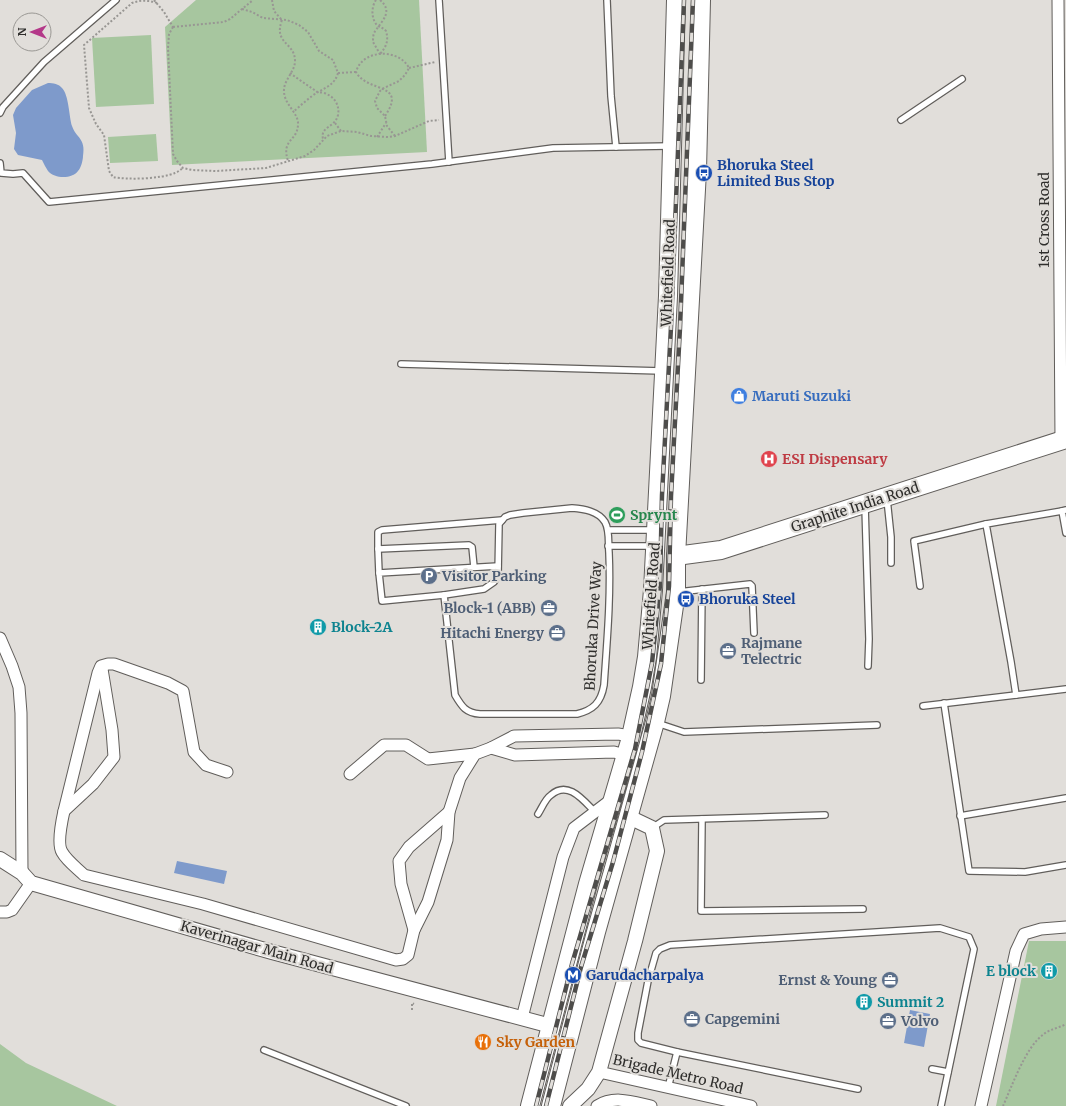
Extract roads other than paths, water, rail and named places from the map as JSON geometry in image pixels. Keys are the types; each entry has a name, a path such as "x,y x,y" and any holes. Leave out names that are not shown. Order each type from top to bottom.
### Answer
{"main road":[{"name":"Whitefield Road","path":"530,1106 588,884 631,736 642,687 648,645 653,590 668,288 676,0"},
{"name":"Whitefield Road","path":"676,556 697,171 701,0"},
{"name":"Graphite India Road","path":"676,556 721,550 1064,439"},
{"path":"676,556 676,592"},
{"name":"Whitefield Road","path":"551,1106 596,932 655,722 661,696 676,592"},
{"path":"648,645 669,646"}],"street":[{"name":"1st Cross Road","path":"1058,0 1063,240 1064,439"},
{"path":"0,638 19,687 26,878 12,910 0,912"},
{"path":"101,666 114,664 168,683 183,691 194,752 206,765 227,772"},
{"path":"101,666 98,673 60,829 61,851 70,863 84,875 203,904 396,960 403,959 408,955 414,930 428,902 446,840 449,812 460,778 475,754"},
{"path":"64,811 93,784 114,757 112,730 101,666"},
{"path":"350,774 384,745 406,745 428,759 475,754 491,748 514,736 618,734 631,736"},
{"path":"491,748 515,755 614,752 626,755"},
{"path":"522,1018 563,857 574,828 613,798"},
{"path":"414,930 401,884 399,861 408,846 449,812"},
{"path":"570,1106 588,1089 599,1072 658,851 652,828 629,817"},
{"name":"Kaverinagar Main Road","path":"0,860 26,878 272,952 551,1026"},
{"path":"981,1106 1016,951 1021,940 1024,934 1041,929 1066,927"},
{"name":"Brigade Metro Road","path":"599,1072 750,1106"},
{"path":"598,1106 611,1100 622,1100 651,1106"}],"lane":[{"path":"0,113 2,107 44,62 116,0"},
{"path":"438,0 449,162"},
{"path":"607,0 611,96 616,147"},
{"path":"902,120 962,79"},
{"path":"0,163 1,173 23,173 49,202 449,162 553,148 672,146"},
{"path":"401,364 664,371"},
{"path":"886,496 891,537 891,563"},
{"path":"865,504 869,639 868,666"},
{"path":"502,520 382,530 378,532 379,573 382,601 444,595 489,586 494,582 498,575 499,524 510,515 572,508 583,509 592,511 600,517 605,522 608,530 655,538"},
{"path":"920,586 914,541 986,524 1064,510 1066,533"},
{"path":"986,524 1016,695"},
{"name":"Bhoruka Drive Way","path":"444,595 454,695 470,713 562,715 577,714 588,711 602,696 604,685 610,578 608,530"},
{"name":"Bhoruka Drive Way","path":"608,546 655,538"},
{"path":"378,549 469,545 472,547 474,567"},
{"path":"379,573 498,566"},
{"path":"676,592 751,584 754,633"},
{"path":"701,680 702,589"},
{"path":"923,706 1066,690"},
{"path":"944,703 969,871 1025,872 1066,865"},
{"path":"655,722 668,725 684,732 877,725"},
{"path":"538,814 550,795 560,790 568,789 578,795 596,812"},
{"path":"960,816 1066,798"},
{"path":"652,828 664,820 825,815"},
{"path":"702,819 701,910 863,909"},
{"path":"858,1089 677,1052 641,1042 638,1036 648,981 656,953 660,949 670,945 940,928 969,937 974,949 941,1106"},
{"path":"264,1050 406,1106"},
{"path":"668,1088 677,1052"},
{"path":"932,1068 948,1072"}],"water":[{"path":"48,83 58,85 64,91 72,126 83,145 84,150 82,164 75,174 68,177 59,177 51,174 42,160 18,155 14,149 16,133 13,115 16,108 32,90"},
{"path":"177,861 227,871 224,884 174,873"},
{"path":"910,1010 930,1014 924,1047 904,1043"}],"railway":[{"path":"536,1106 572,964 635,749 652,663 660,585 662,495 671,327 684,0"},
{"path":"546,1106 581,967 613,862 642,752 661,664 669,586 671,496 680,328 693,0"}],"place":[{"name":"Bhoruka Steel Limited Bus Stop","path":"704,173"},
{"name":"Maruti Suzuki","path":"739,396"},
{"name":"ESI Dispensary","path":"769,459"},
{"name":"Sprynt","path":"617,515"},
{"name":"Visitor Parking","path":"429,576"},
{"name":"Bhoruka Steel","path":"686,599"},
{"name":"Block-1 (ABB)","path":"549,608"},
{"name":"Block-2A","path":"318,627"},
{"name":"Hitachi Energy","path":"557,633"},
{"name":"Rajmane Telectric","path":"728,651"},
{"name":"E block","path":"1049,971"},
{"name":"Garudacharpalya","path":"573,975"},
{"name":"Ernst & Young","path":"890,980"},
{"name":"Summit 2","path":"864,1002"},
{"name":"Capgemini","path":"692,1019"},
{"name":"Volvo","path":"888,1021"},
{"name":"Sky Garden","path":"483,1042"}]}
